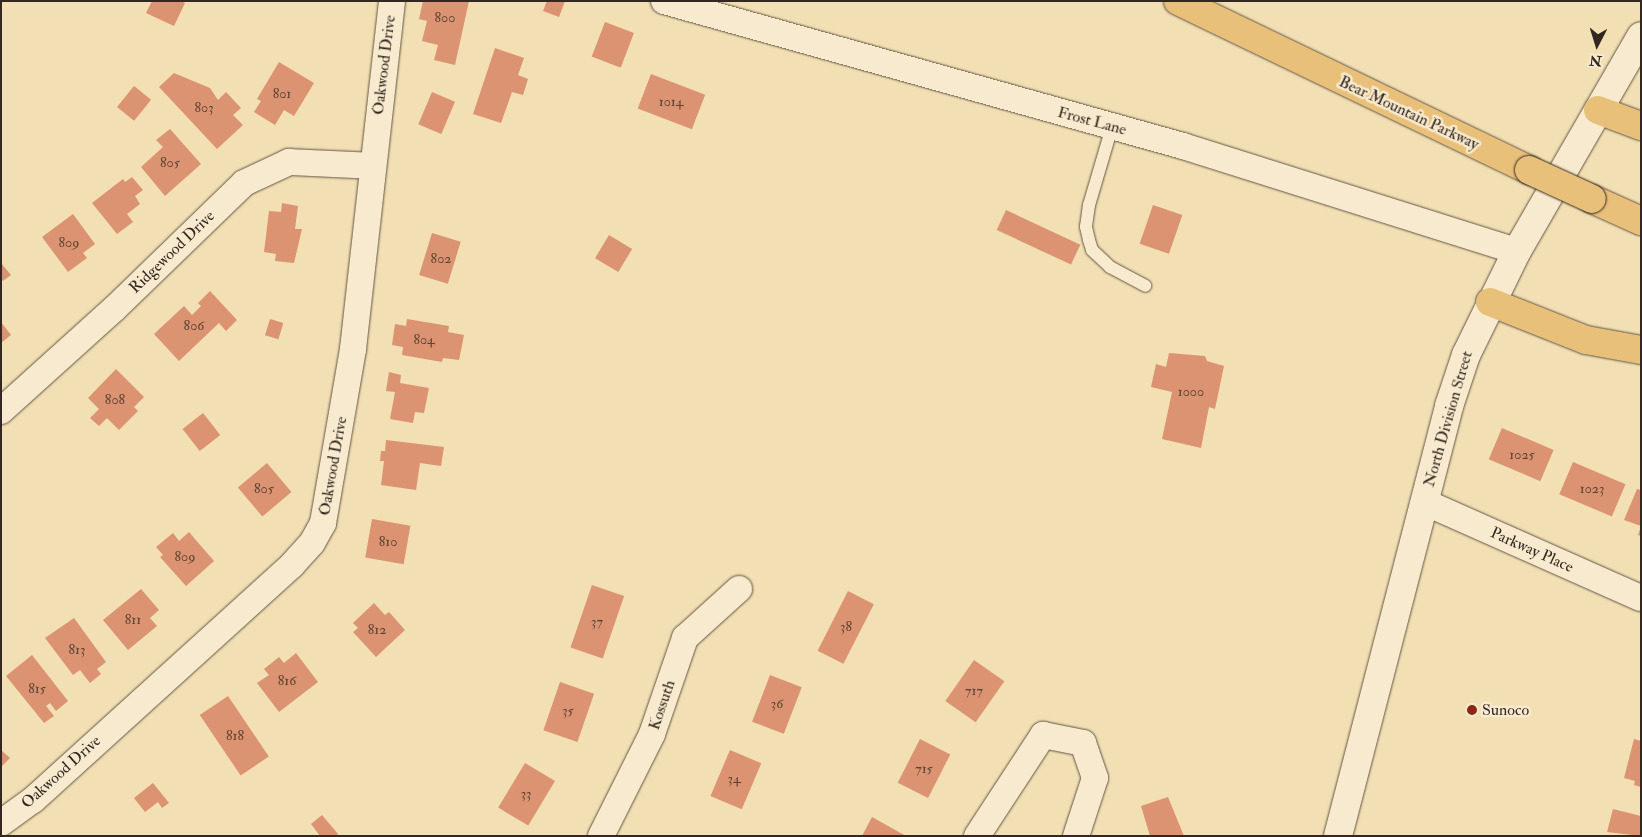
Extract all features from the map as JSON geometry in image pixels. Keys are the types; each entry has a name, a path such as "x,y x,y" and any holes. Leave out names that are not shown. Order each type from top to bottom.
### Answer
{"highway":[{"name":"Bear Mountain Parkway","path":"1178,1 1529,170 1641,221"},
{"path":"1598,110 1641,126"},
{"path":"1490,302 1586,340 1641,350"}],"street":[{"name":"Oakwood Drive","path":"1,822 33,800 292,565 320,530 353,349 392,1"},
{"name":"Frost Lane","path":"664,1 1112,126 1517,250"},
{"name":"North Division Street","path":"1338,836 1424,502 1460,372 1490,302 1517,250 1641,36"},
{"name":"Ridgewood Drive","path":"1,411 114,309 244,183 289,162 373,166"},
{"name":"Parkway Place","path":"1424,502 1641,598"},
{"name":"Kossuth","path":"602,836 652,734 685,638 740,589"},
{"path":"978,836 1043,734 1083,743 1095,778 1076,836"}],"lane":[{"path":"1112,126 1089,205 1086,227 1092,250 1110,267 1145,286"}],"building":[{"path":"152,1 181,1 185,3 174,26 146,13"},
{"path":"423,1 469,1 455,65 434,60 438,45 422,41 427,21 419,19"},
{"path":"547,1 565,1 559,17 543,11"},
{"path":"605,22 634,33 621,68 592,57"},
{"path":"495,48 524,58 518,75 528,79 523,95 512,92 501,123 473,114"},
{"path":"279,62 314,83 294,116 284,110 275,125 254,112 261,101 257,99"},
{"path":"174,73 210,88 218,100 226,92 241,108 233,115 243,125 217,149 159,87"},
{"path":"651,74 705,95 692,129 638,109"},
{"path":"134,86 151,100 134,121 117,107"},
{"path":"432,92 455,102 441,134 418,124"},
{"path":"170,129 201,164 165,196 141,167 163,147 156,140"},
{"path":"132,177 143,190 135,196 140,204 127,214 133,222 117,234 92,203 123,179 125,182"},
{"path":"282,203 298,206 295,229 302,229 294,263 275,261 276,254 264,252 269,211 281,212"},
{"path":"1153,205 1182,215 1169,254 1140,244"},
{"path":"1006,210 1080,245 1071,265 997,230"},
{"path":"73,214 95,244 83,253 87,258 68,272 42,237"},
{"path":"432,233 461,242 448,284 419,275"},
{"path":"609,235 632,249 618,272 595,258"},
{"path":"1,263 11,275 3,281 1,278"},
{"path":"210,291 237,320 226,331 219,323 179,361 154,334 184,306 192,315 201,306 198,303"},
{"path":"270,319 283,323 278,339 265,335"},
{"path":"407,319 449,326 448,332 464,335 459,360 443,358 442,362 402,355 403,347 392,345 395,324 406,326"},
{"path":"1,322 11,335 1,343"},
{"path":"1169,353 1205,356 1207,361 1224,366 1215,409 1209,407 1201,448 1162,439 1172,392 1151,387 1156,364 1166,367"},
{"path":"116,369 144,397 134,407 138,411 119,430 107,418 99,426 90,418 99,409 88,398"},
{"path":"389,372 401,375 400,383 429,388 424,413 415,412 413,423 390,419 395,392 386,391"},
{"path":"203,413 220,435 200,451 183,429"},
{"path":"1502,428 1554,450 1540,481 1489,459"},
{"path":"386,440 444,447 441,466 420,463 416,490 381,485 384,461 380,461 381,451 385,451"},
{"path":"1573,462 1625,484 1612,516 1559,494"},
{"path":"267,463 291,492 262,517 238,487"},
{"path":"1637,489 1641,490 1641,526 1624,520"},
{"path":"372,519 410,526 404,564 365,557"},
{"path":"189,532 214,561 186,586 160,557 163,555 156,547 173,533 179,541"},
{"path":"592,585 624,596 603,658 571,647"},
{"path":"141,589 159,610 150,618 157,626 128,650 103,620"},
{"path":"848,591 874,604 843,664 818,651"},
{"path":"374,603 385,615 389,612 405,630 376,657 353,632 358,628 353,623"},
{"path":"74,618 106,662 97,669 101,674 90,683 80,670 73,675 45,638"},
{"path":"296,653 318,682 279,712 257,683 269,675 264,669 279,657 284,663"},
{"path":"32,655 68,701 56,711 50,703 46,706 54,716 44,723 6,676"},
{"path":"974,660 1004,681 976,722 945,701"},
{"path":"770,675 802,687 784,734 752,722"},
{"path":"560,682 594,694 577,742 543,730"},
{"path":"228,696 269,757 241,776 200,715"},
{"path":"920,739 950,754 928,798 898,783"},
{"path":"1634,739 1641,741 1641,787 1634,785 1635,781 1624,778"},
{"path":"1,750 10,758 1,767"},
{"path":"730,750 761,763 742,809 710,796"},
{"path":"525,763 555,781 528,826 498,808"},
{"path":"153,783 169,803 162,808 158,802 145,812 134,798"},
{"path":"1168,797 1184,836 1150,836 1141,806"},
{"path":"1613,809 1641,816 1641,836 1607,832"},
{"path":"322,815 338,834 336,836 320,836 311,824"},
{"path":"872,817 906,836 862,836"}],"place":[{"name":"Sunoco","path":"1472,710"}]}
